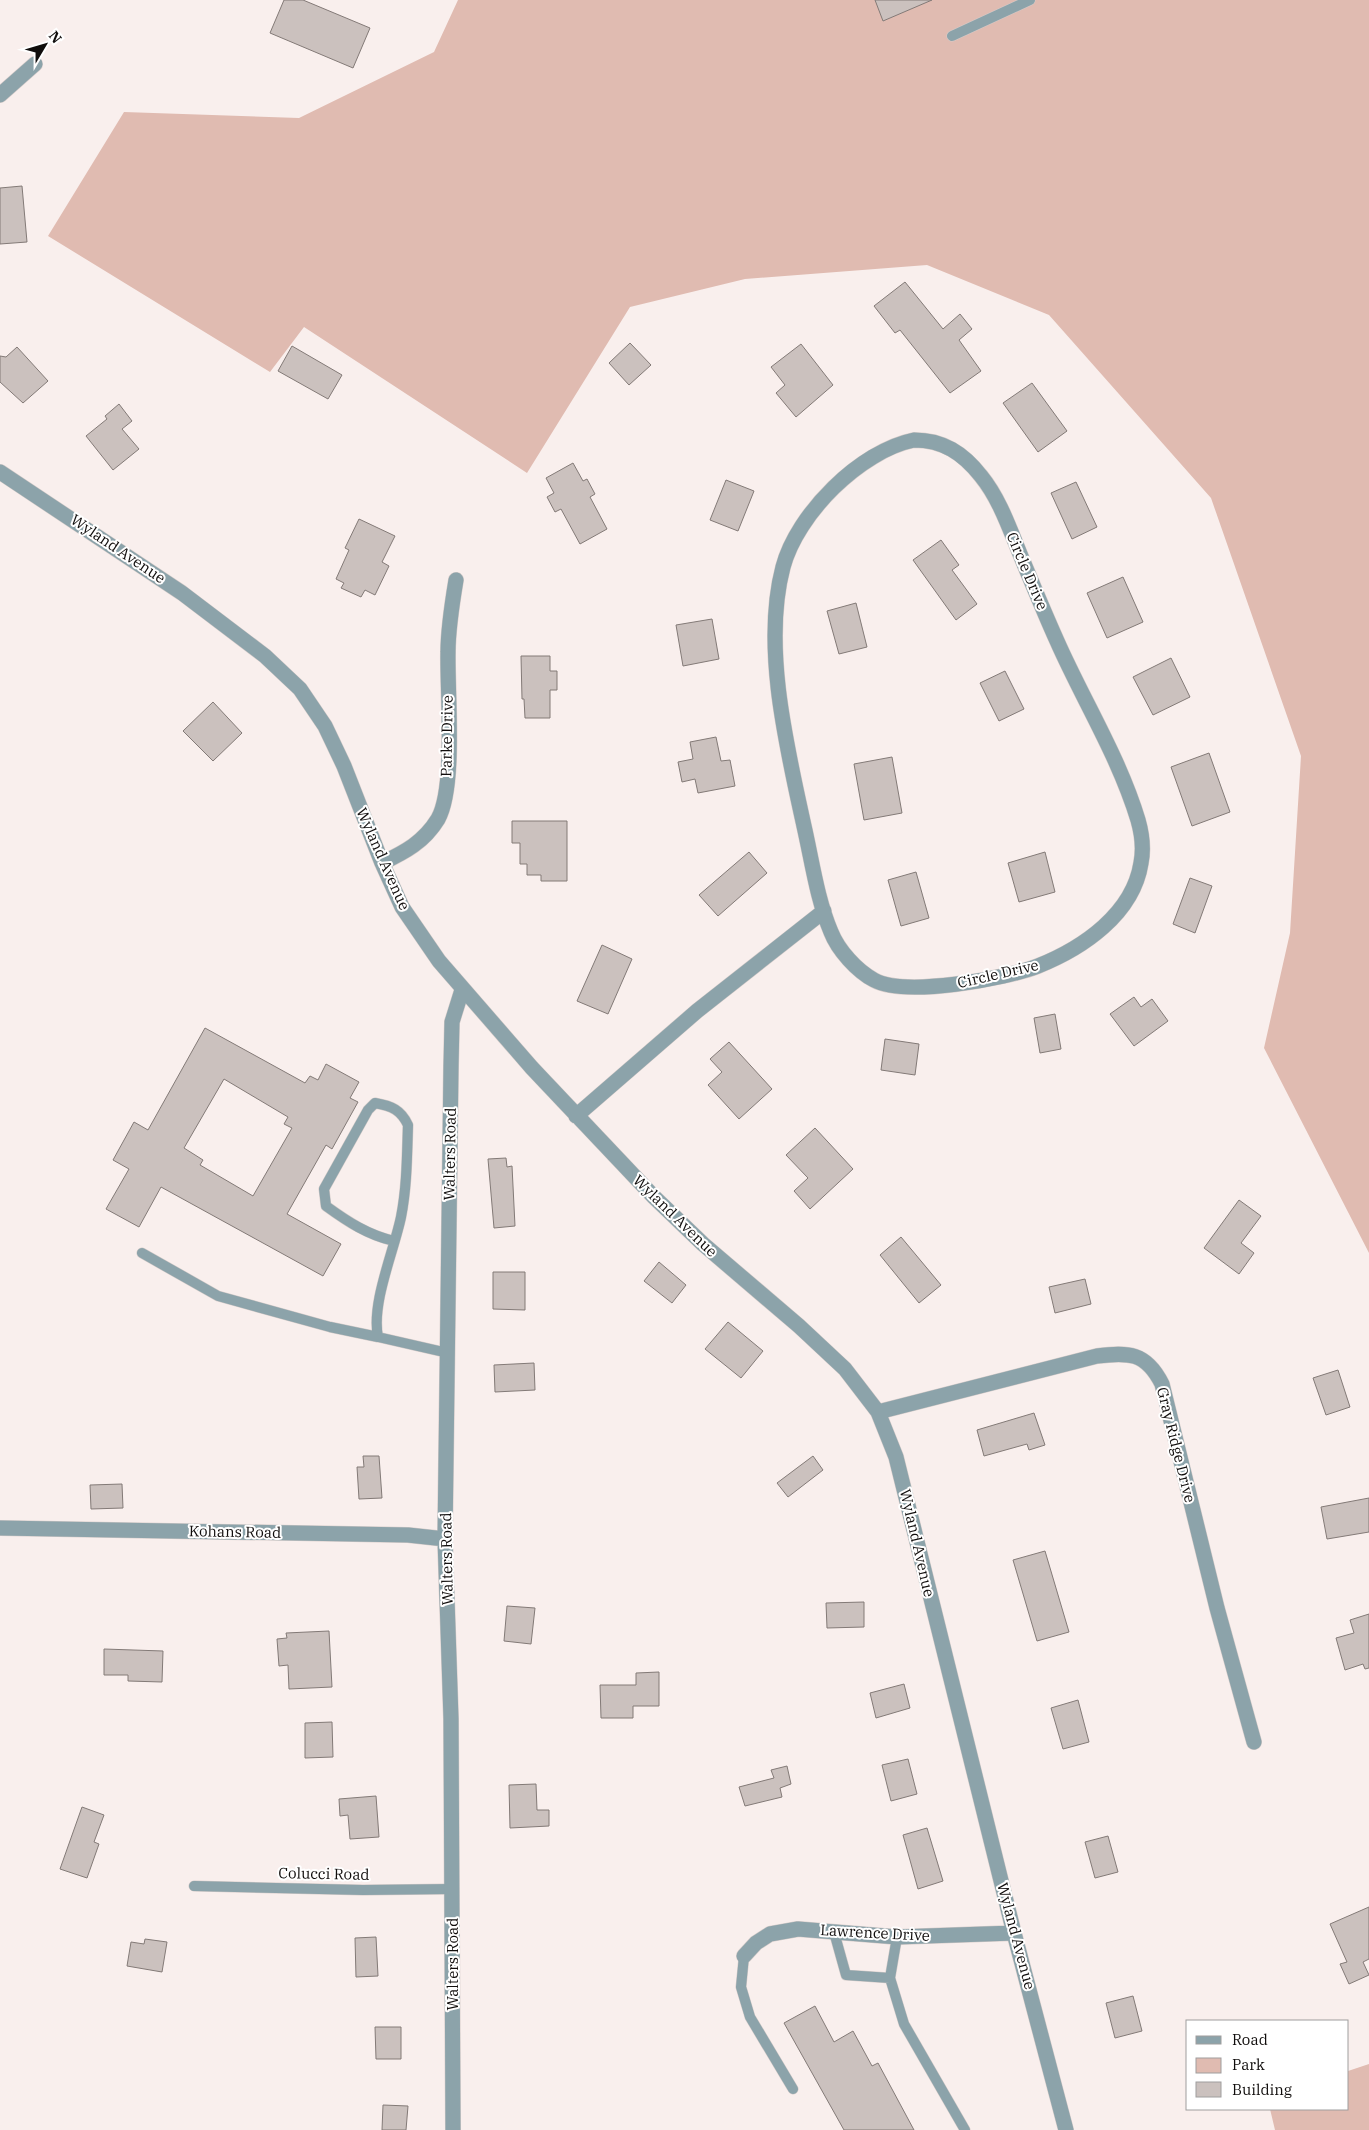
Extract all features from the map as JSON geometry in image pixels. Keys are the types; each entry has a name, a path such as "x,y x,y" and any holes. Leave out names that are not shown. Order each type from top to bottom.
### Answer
{"street":[{"path":"0,95 34,64"},
{"name":"Circle Drive","path":"928,440 951,448 970,463 982,477 1000,508 1059,645 1128,791 1139,822 1143,843 1140,868 1132,893 1123,907 1096,933 1073,948 1030,969 940,986 904,987 875,981 849,959 838,945 824,911 788,752 780,694 776,632 783,565 793,541 821,502 837,486 865,462 884,450 906,442 928,440"},
{"name":"Wyland Avenue","path":"0,472 190,599 265,656 300,689 321,719 344,766 382,863 402,907 439,961 462,990 576,1116 702,1244 833,1357 863,1390 878,1412 900,1476 1014,1933 1066,2130"},
{"name":"Parke Drive","path":"382,863 404,853 423,839 439,818 444,800 448,746 448,628 456,580"},
{"path":"576,1116 697,1012 824,911"},
{"name":"Walters Road","path":"453,2130 451,1720 445,1539 452,1030 456,1004 462,990"},
{"name":"Gray Ridge Drive","path":"878,1412 1097,1356 1120,1353 1132,1354 1141,1358 1151,1367 1162,1384 1215,1599 1254,1742"},
{"name":"Kohans Road","path":"0,1528 408,1535 445,1539"},
{"name":"Lawrence Drive","path":"744,1956 756,1943 779,1931 798,1929 897,1937 1014,1933"}],"lane":[{"path":"952,36 1030,0"},
{"path":"378,1337 375,1325 401,1216 408,1125 403,1114 385,1105 376,1104 368,1110 324,1189 326,1206 348,1222 376,1237 394,1241"},
{"path":"142,1254 218,1296 330,1327 448,1353"},
{"name":"Colucci Road","path":"194,1886 363,1890 452,1889"},
{"path":"834,1932 846,1975 890,1978"},
{"path":"897,1937 890,1978 904,2024 965,2130"},
{"path":"744,1956 741,1987 750,2017 793,2089"}],"green space":[{"path":"458,0 1369,0 1369,1253 1264,1048 1290,933 1301,756 1211,498 1049,315 927,265 745,279 630,307 527,473 304,327 270,372 48,236 124,112 299,118 434,52"},
{"path":"1369,2064 1369,2130 1275,2130 1270,2110 1349,2110 1349,2071"}],"building":[{"path":"284,0 303,0 370,28 353,68 270,33"},
{"path":"875,0 932,0 883,21"},
{"path":"22,186 27,242 0,244 0,188"},
{"path":"905,282 943,329 960,314 972,329 959,340 981,371 950,393 900,330 895,333 874,306"},
{"path":"630,343 651,365 629,385 609,363"},
{"path":"801,344 833,385 796,417 776,393 785,385 771,367"},
{"path":"292,346 342,375 328,399 278,371"},
{"path":"17,347 48,381 23,403 0,382 0,356 6,357"},
{"path":"1032,383 1067,431 1038,452 1003,403"},
{"path":"119,404 132,421 122,429 139,449 113,470 86,436 107,419 105,416"},
{"path":"573,463 583,481 587,479 595,494 590,497 607,529 580,544 561,509 555,512 547,497 554,493 546,478"},
{"path":"726,480 754,491 738,531 710,520"},
{"path":"1076,482 1097,527 1072,539 1051,493"},
{"path":"359,519 395,536 382,562 389,566 375,595 365,590 361,597 341,588 344,583 336,579 349,550 345,548"},
{"path":"941,540 959,565 952,570 977,604 956,620 913,560"},
{"path":"1123,577 1143,622 1107,638 1087,593"},
{"path":"856,603 867,647 839,654 827,611"},
{"path":"712,619 719,659 683,666 676,625"},
{"path":"521,656 550,656 550,671 557,671 557,690 550,690 550,718 525,718 524,699 522,699"},
{"path":"1171,658 1190,697 1153,715 1133,677"},
{"path":"1005,671 1024,709 999,721 980,683"},
{"path":"213,702 242,733 213,761 183,731"},
{"path":"716,737 721,761 730,760 735,786 698,793 695,779 682,782 678,762 693,759 690,742"},
{"path":"1209,753 1230,812 1192,826 1171,767"},
{"path":"892,757 902,813 864,820 854,764"},
{"path":"512,821 567,821 567,881 541,881 541,875 527,875 527,864 520,864 520,843 512,843"},
{"path":"749,852 767,873 718,916 699,895"},
{"path":"1045,852 1055,892 1019,902 1008,863"},
{"path":"916,872 929,918 901,926 888,880"},
{"path":"1190,878 1212,886 1195,933 1173,924"},
{"path":"602,945 632,959 608,1014 577,1001"},
{"path":"1134,997 1141,1007 1152,999 1168,1021 1134,1046 1110,1014"},
{"path":"1055,1014 1061,1049 1040,1053 1034,1018"},
{"path":"205,1028 305,1083 310,1076 318,1080 326,1064 359,1082 350,1098 358,1102 332,1149 326,1145 287,1214 341,1244 323,1276 161,1187 139,1227 106,1209 129,1169 113,1160 134,1122 148,1130","holes":["224,1079 288,1117 284,1124 292,1128 253,1196 200,1165 203,1160 184,1148"]},
{"path":"885,1039 919,1044 915,1075 881,1070"},
{"path":"729,1042 772,1089 739,1119 708,1085 722,1072 710,1059"},
{"path":"815,1128 853,1169 810,1209 794,1191 808,1178 786,1155"},
{"path":"506,1158 507,1167 512,1166 515,1226 494,1228 488,1159"},
{"path":"1239,1200 1261,1216 1241,1243 1254,1253 1239,1274 1204,1248"},
{"path":"901,1237 941,1285 919,1303 880,1255"},
{"path":"659,1262 686,1285 672,1303 644,1281"},
{"path":"493,1272 525,1272 525,1310 493,1309"},
{"path":"1085,1279 1091,1304 1055,1313 1049,1287"},
{"path":"728,1322 763,1351 741,1378 705,1349"},
{"path":"534,1363 535,1390 495,1392 494,1365"},
{"path":"1338,1370 1350,1407 1326,1415 1313,1378"},
{"path":"1034,1413 1045,1445 1029,1450 1027,1444 984,1456 977,1430"},
{"path":"363,1456 379,1456 382,1498 359,1499 357,1467 364,1467"},
{"path":"813,1456 823,1470 788,1497 777,1483"},
{"path":"122,1484 123,1508 91,1509 90,1485"},
{"path":"1369,1498 1369,1532 1327,1539 1321,1507"},
{"path":"1045,1551 1069,1632 1037,1641 1013,1560"},
{"path":"864,1602 864,1627 827,1628 826,1603"},
{"path":"507,1606 535,1608 531,1644 504,1641"},
{"path":"1369,1614 1369,1668 1365,1669 1363,1664 1345,1670 1336,1638 1354,1633 1350,1620"},
{"path":"329,1631 332,1687 289,1689 288,1665 279,1666 277,1639 287,1638 286,1633"},
{"path":"104,1649 163,1651 162,1682 128,1681 128,1675 104,1675"},
{"path":"659,1672 659,1706 633,1706 633,1718 601,1718 600,1685 636,1685 636,1673"},
{"path":"904,1684 910,1708 876,1718 870,1693"},
{"path":"1078,1700 1089,1742 1063,1749 1051,1708"},
{"path":"332,1722 333,1757 305,1758 305,1723"},
{"path":"908,1759 917,1794 891,1801 882,1765"},
{"path":"787,1766 791,1784 780,1788 782,1797 745,1806 739,1787 774,1778 771,1770"},
{"path":"536,1784 537,1810 549,1810 549,1826 510,1828 509,1785"},
{"path":"376,1796 379,1837 350,1839 348,1815 340,1816 339,1799"},
{"path":"82,1807 104,1815 94,1842 99,1844 87,1878 60,1869"},
{"path":"927,1828 943,1881 918,1889 903,1835"},
{"path":"1108,1836 1118,1872 1095,1878 1085,1842"},
{"path":"1369,1907 1369,1959 1363,1962 1369,1975 1349,1984 1340,1964 1347,1962 1330,1924"},
{"path":"376,1937 378,1976 356,1977 355,1938"},
{"path":"145,1939 167,1942 162,1972 127,1966 131,1942 144,1944"},
{"path":"1133,1996 1142,2031 1115,2038 1106,2003"},
{"path":"815,2006 834,2042 853,2031 872,2066 878,2063 914,2130 844,2130 784,2023"},
{"path":"375,2027 401,2027 401,2059 376,2059"},
{"path":"383,2105 408,2106 406,2130 382,2130"}]}
